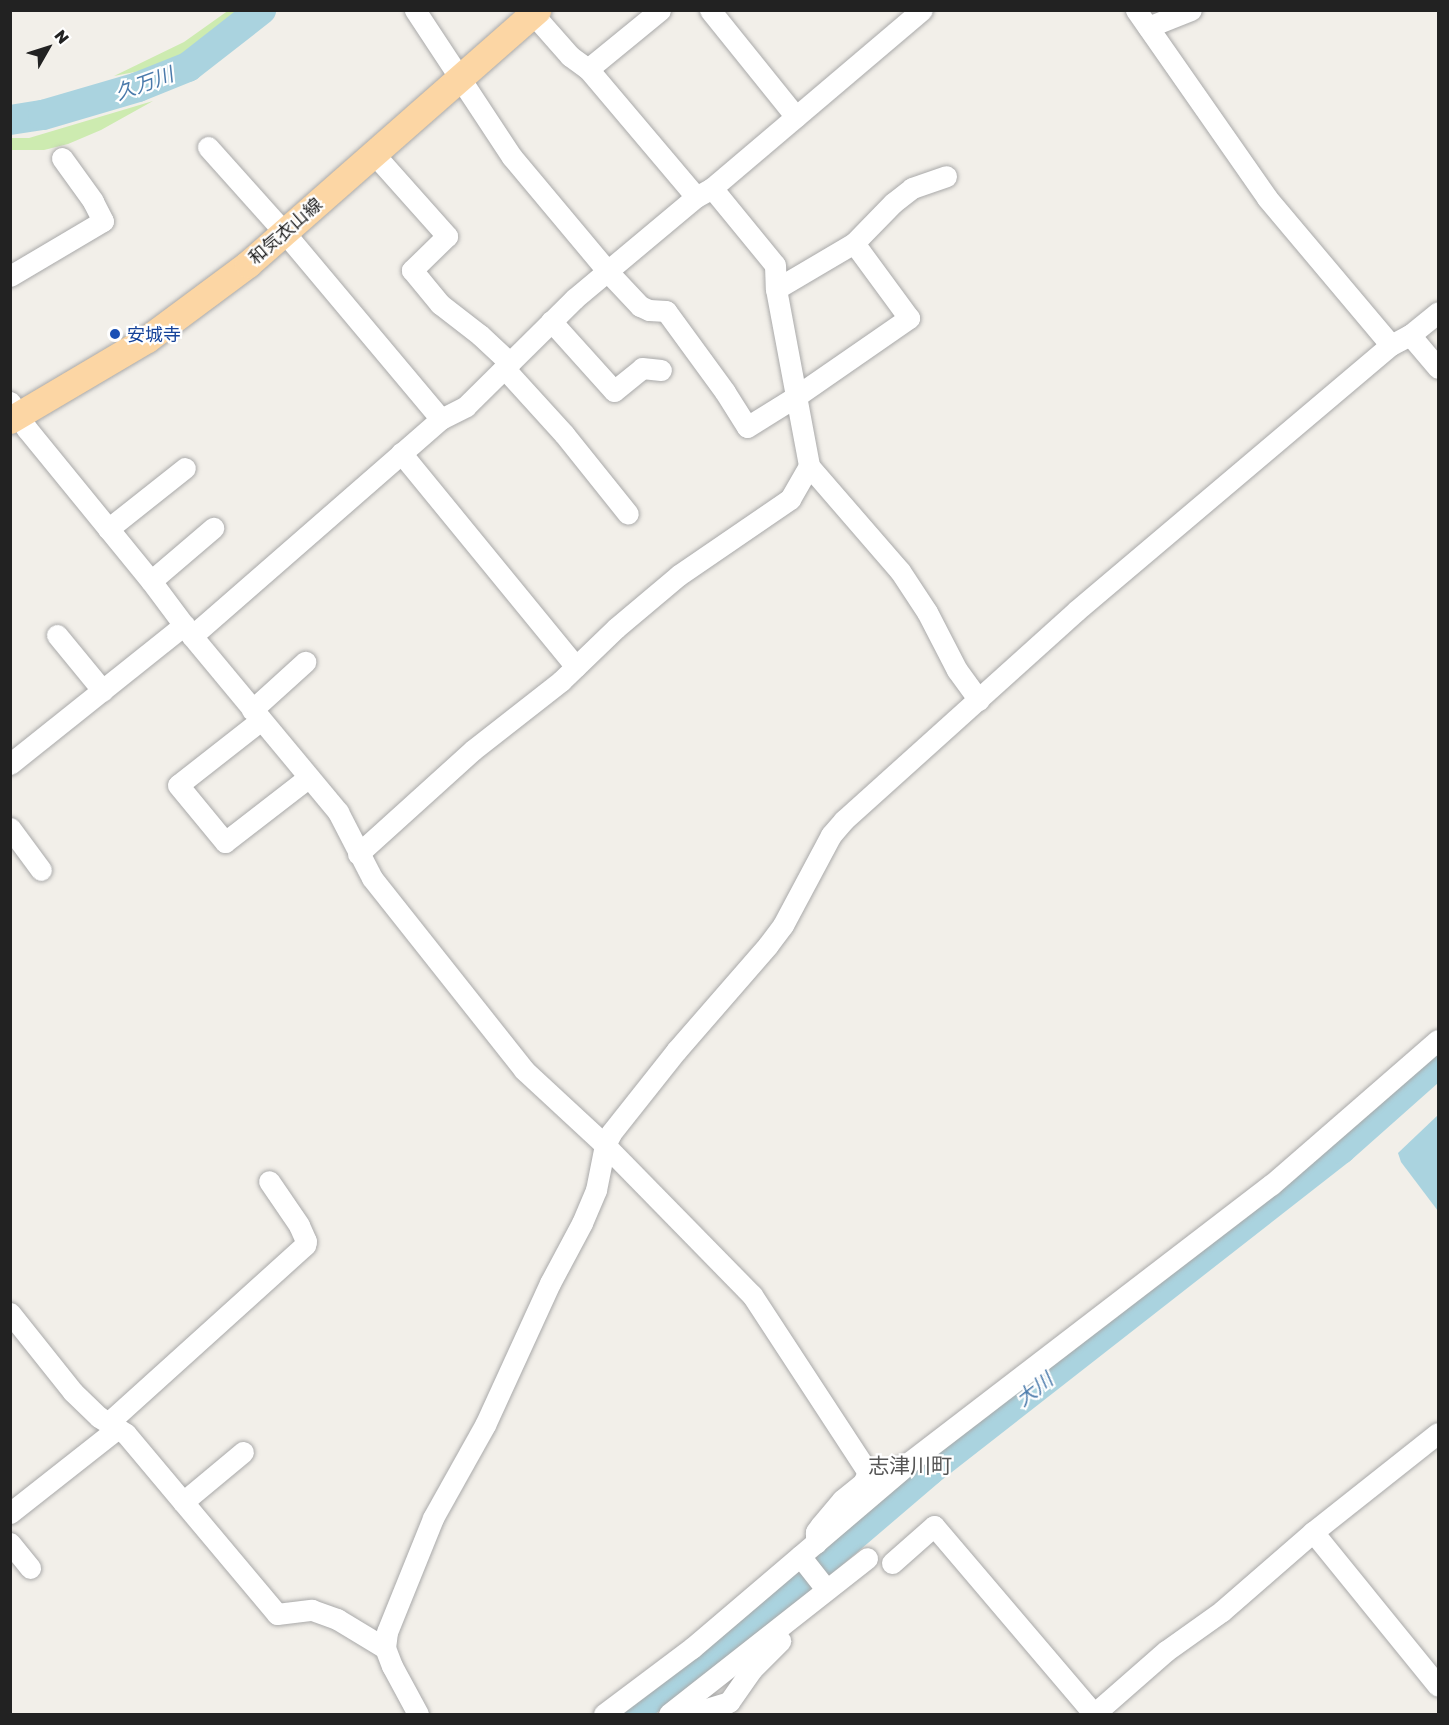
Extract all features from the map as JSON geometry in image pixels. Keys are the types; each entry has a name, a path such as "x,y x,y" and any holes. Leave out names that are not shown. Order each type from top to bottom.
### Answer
{"main road":[{"name":"和気衣山線","path":"13,412 147,339 248,264 535,12"}],"street":[{"path":"415,10 512,157 608,272 640,306 649,310 666,311 725,392 747,427 795,397 909,318 854,243"},
{"path":"588,69 660,10"},
{"path":"710,10 796,117"},
{"path":"10,764 103,691 188,630 441,418 466,406 551,321 922,10"},
{"path":"1191,10 1142,19 1267,198 1401,340 1438,368"},
{"path":"535,12 570,56 588,69 775,265 776,289 809,466 900,571 927,612 957,670 979,700"},
{"path":"208,147 284,232 441,418"},
{"path":"374,153 447,236 412,270 440,304 480,335 628,514"},
{"path":"10,276 103,221 93,201 62,158"},
{"path":"776,289 854,243 893,203 912,188 946,176"},
{"path":"418,1714 394,1671 385,1648 387,1632 433,1518 485,1425 550,1283 582,1223 596,1190 605,1145 611,1133 676,1051 756,961 778,931 831,835 844,820 1076,611 1401,340 1438,312"},
{"path":"551,321 614,391 642,368 661,370"},
{"path":"13,412 349,828 358,854 372,878 524,1070 605,1145 752,1295 868,1472 881,1474 907,1464"},
{"path":"401,453 576,667"},
{"path":"358,854 473,750 576,667 616,628 680,575 790,499 809,466"},
{"path":"108,529 185,468"},
{"path":"151,581 213,528"},
{"path":"57,634 103,691"},
{"path":"304,663 257,715 178,785 225,842 309,777"},
{"path":"10,828 42,870"},
{"path":"604,1714 692,1648 907,1464 1271,1185 1438,1040"},
{"path":"10,1513 113,1425 305,1245 306,1240 299,1225 269,1181"},
{"path":"10,1313 73,1392 113,1425 183,1502 277,1614 312,1610 338,1619 385,1648"},
{"path":"892,1563 934,1526 1094,1714 1166,1651 1222,1611 1312,1533 1438,1433"},
{"path":"183,1502 243,1452"},
{"path":"820,1591 806,1552 821,1525 842,1500 863,1483 868,1472"},
{"path":"1312,1533 1438,1686"},
{"path":"10,1543 30,1568"},
{"path":"669,1714 820,1591 867,1558"},
{"path":"690,1714 734,1708 740,1684 797,1624 820,1591"}],"green space":[{"path":"229,10 243,11 192,50 166,66 114,76 184,42"},
{"path":"153,101 101,130 68,144 44,150 11,150 11,138 29,138"}],"water":[{"path":"1438,1115 1438,1211 1401,1162 1398,1153"}],"waterway":[{"name":"久万川","path":"10,120 43,115 138,87 188,67 261,10"},
{"name":"大川","path":"629,1714 722,1648 929,1471 1341,1149 1438,1063"}],"place":[{"name":"安城寺","path":"115,334"}],"district":[{"name":"志津川町","path":"910,1465"}]}
